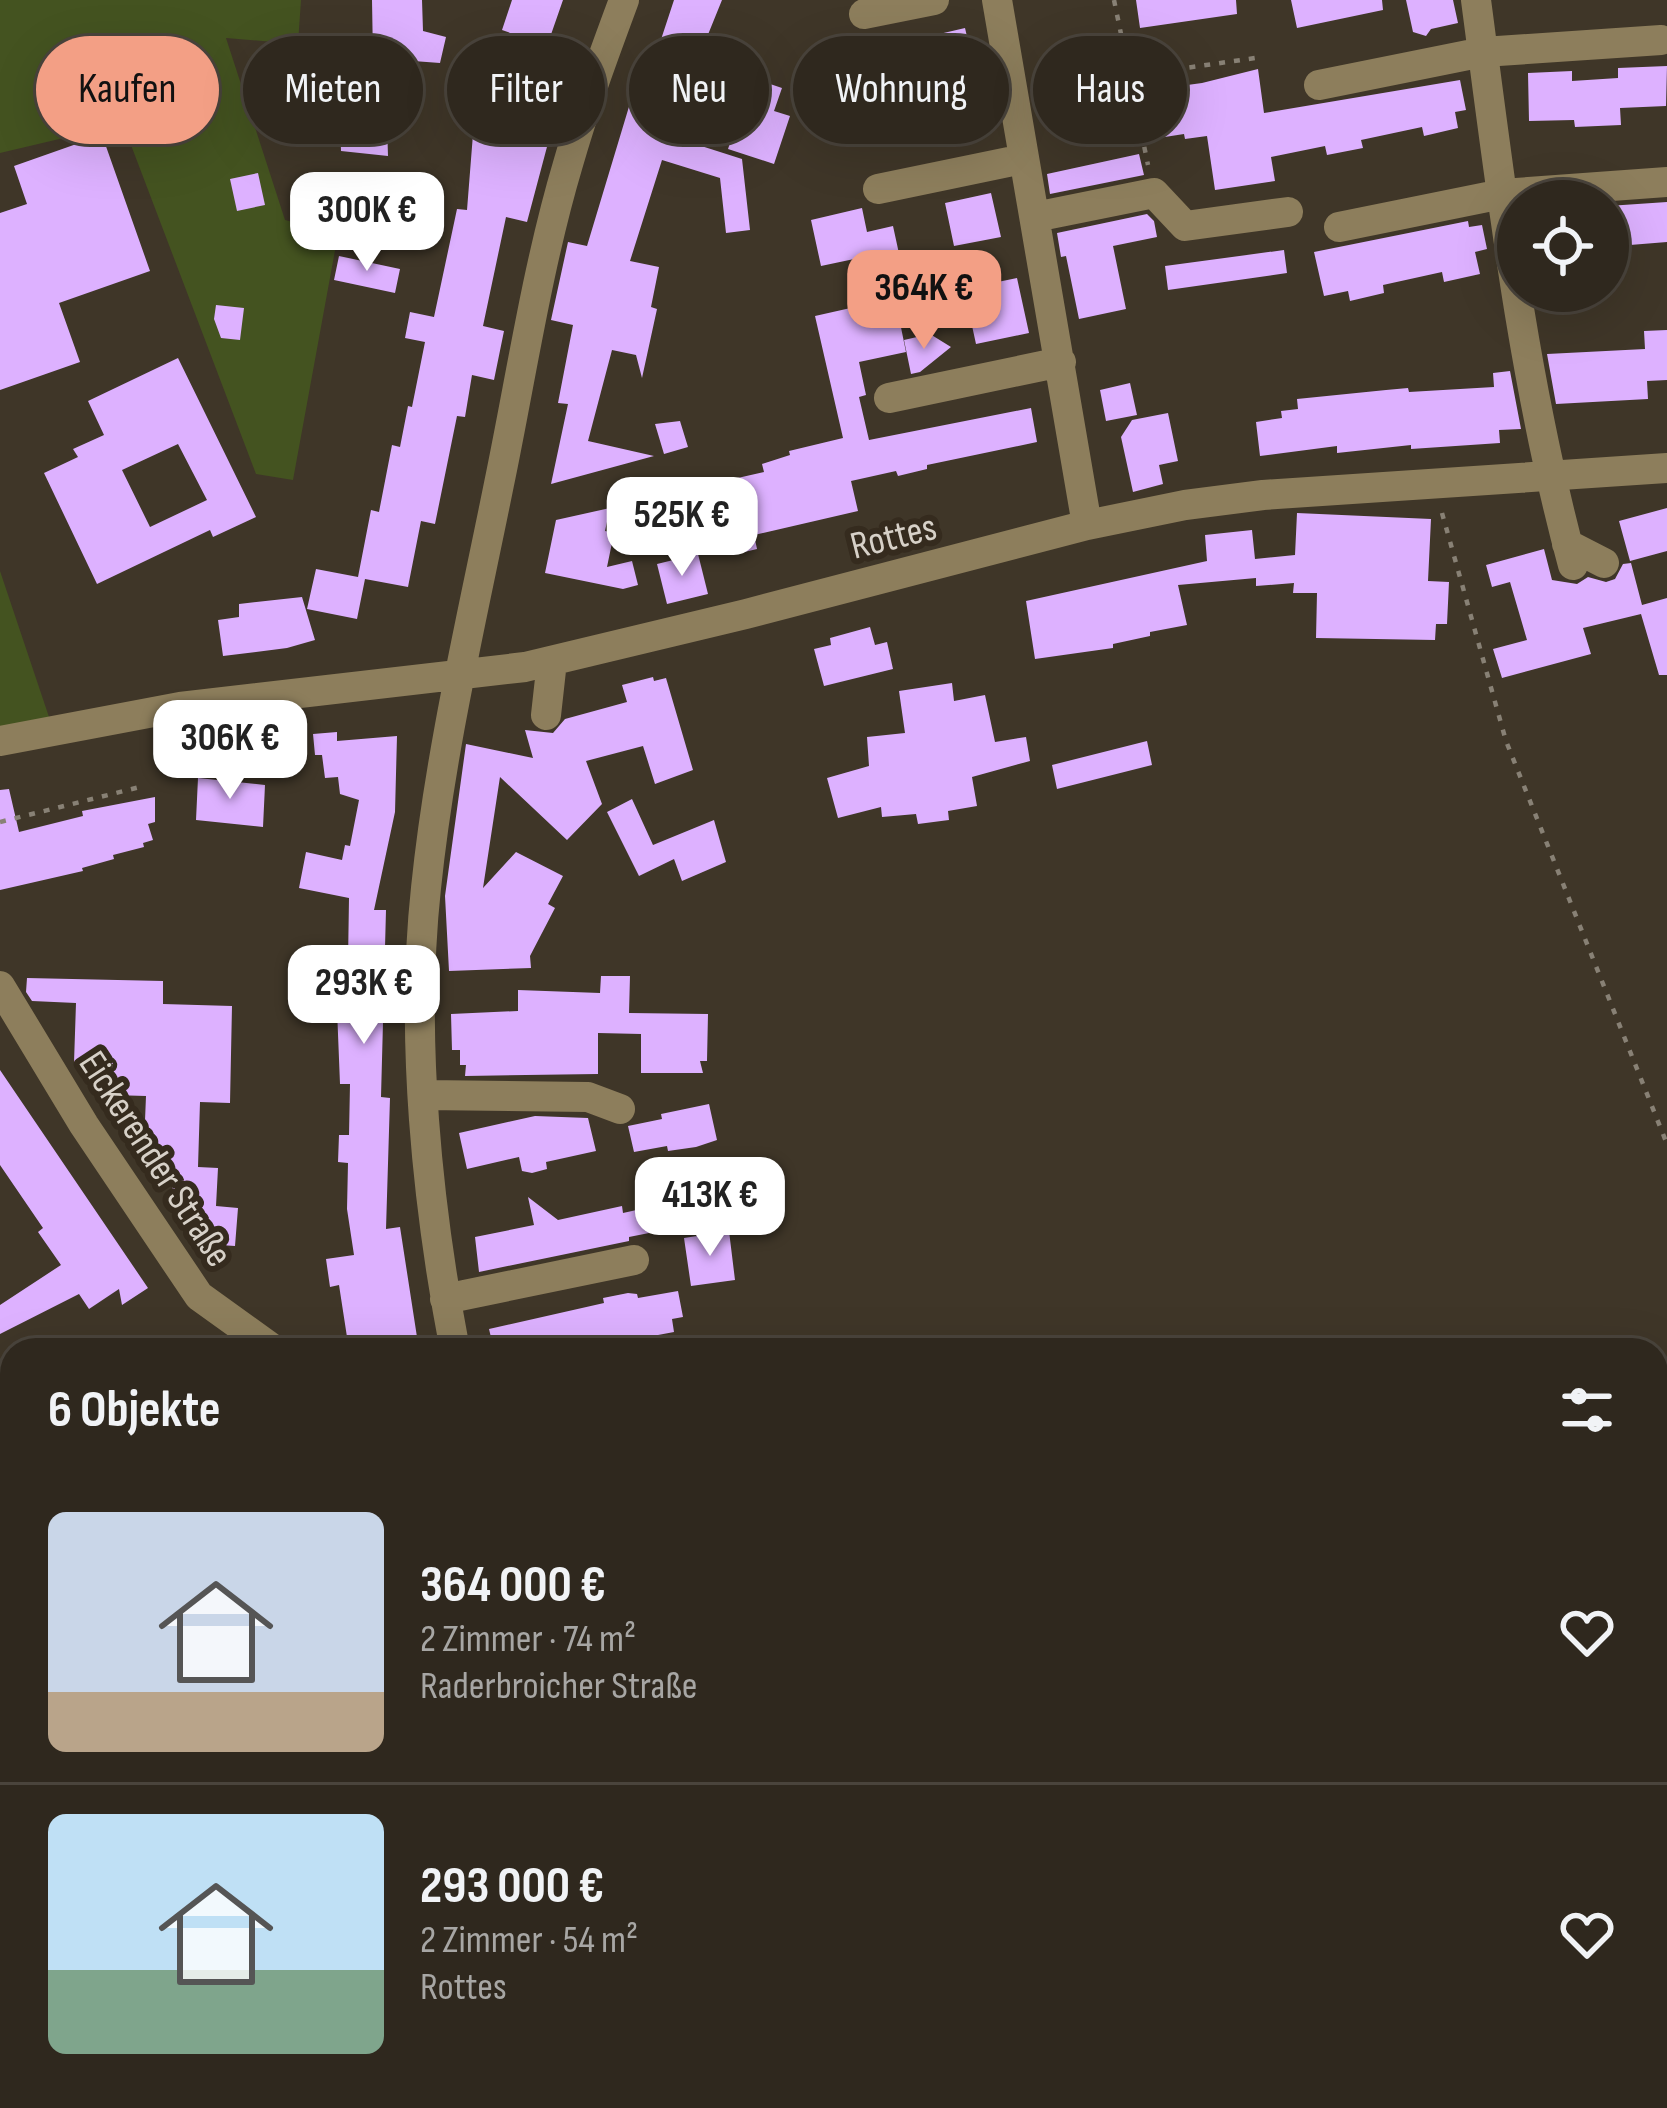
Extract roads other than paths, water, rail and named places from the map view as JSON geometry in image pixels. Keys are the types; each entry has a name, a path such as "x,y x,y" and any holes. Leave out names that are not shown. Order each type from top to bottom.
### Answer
{"street":[{"path":"453,1338 425,1095 421,1011 425,890 460,676 556,206 624,0"},
{"path":"864,14 934,0"},
{"path":"997,0 1087,525"},
{"path":"1476,0 1500,180"},
{"path":"1319,85 1483,52 1661,40"},
{"path":"878,189 1023,159"},
{"path":"1629,185 1667,182"},
{"path":"1034,217 1154,193 1184,226 1288,212"},
{"path":"1339,227 1497,195"},
{"path":"1522,312 1549,476 1581,557"},
{"path":"889,398 1061,362"},
{"name":"Rottes","path":"0,741 180,707 552,661 1087,525 1226,499 1667,468"},
{"path":"546,715 552,661"},
{"name":"Eickerender Straße","path":"0,986 84,1125 199,1296 257,1338"},
{"path":"425,1095 588,1097 620,1109"},
{"path":"445,1299 634,1260"}]}
